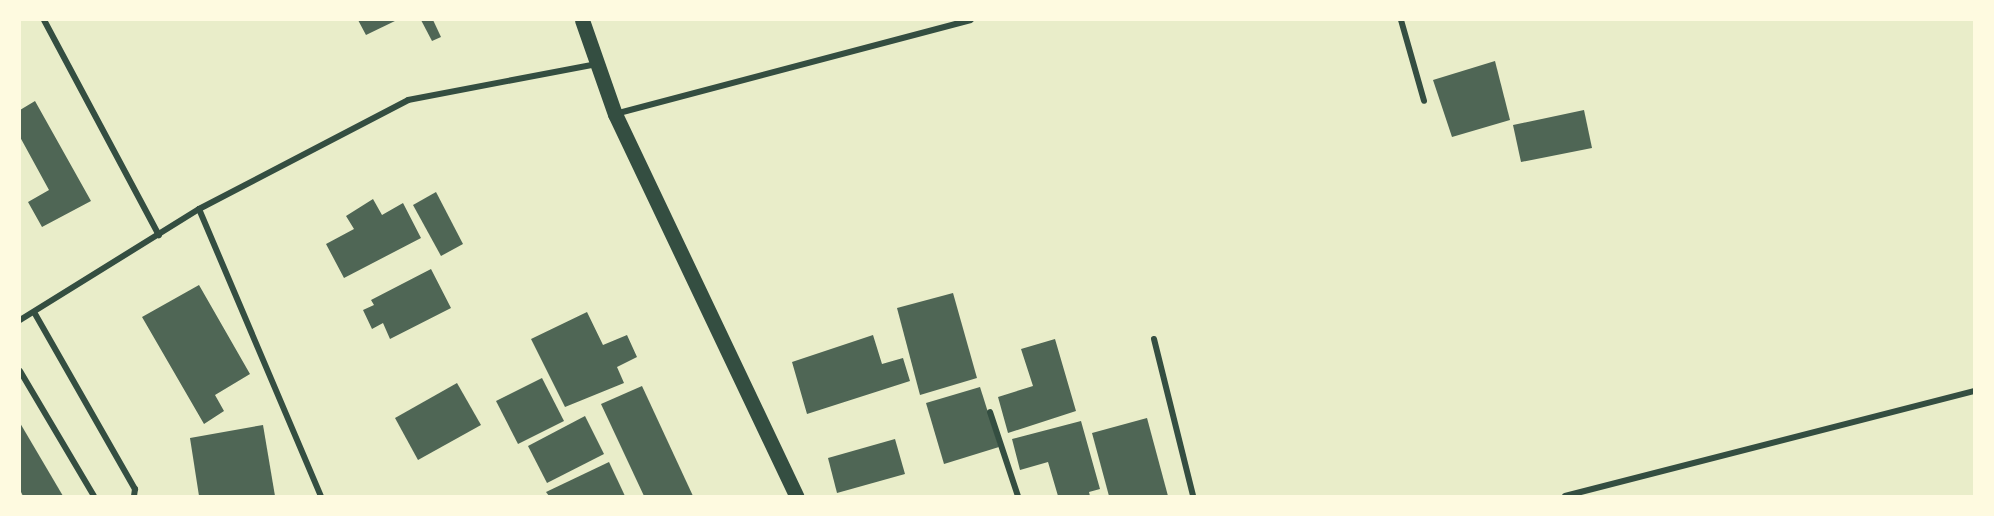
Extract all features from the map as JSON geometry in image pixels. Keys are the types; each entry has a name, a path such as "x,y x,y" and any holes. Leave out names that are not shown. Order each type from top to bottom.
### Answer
{"main road":[{"path":"582,20 600,63 615,114 796,496"}],"street":[{"path":"44,20 159,235"},
{"path":"615,114 971,20"},
{"path":"1401,20 1424,100"},
{"path":"20,320 198,209 408,100 600,63"},
{"path":"198,209 321,496"},
{"path":"34,312 135,489 134,496"},
{"path":"1154,339 1194,496"},
{"path":"20,371 94,496"},
{"path":"1565,496 1974,391"},
{"path":"990,412 1018,496"}],"building":[{"path":"358,20 397,20 366,35"},
{"path":"421,20 433,20 441,37 432,41"},
{"path":"1495,61 1510,120 1452,137 1433,80"},
{"path":"35,101 91,201 42,227 28,202 49,190 20,137 20,110"},
{"path":"1584,110 1592,148 1521,162 1513,125"},
{"path":"436,192 463,244 441,256 413,205"},
{"path":"373,199 382,215 403,203 421,238 344,278 326,244 354,229 346,216"},
{"path":"431,269 451,308 390,339 383,323 372,329 363,310 374,305 371,300"},
{"path":"199,285 250,374 215,395 224,411 204,424 142,317"},
{"path":"953,293 977,378 920,395 897,308"},
{"path":"587,312 603,345 627,335 637,357 617,367 624,383 565,407 531,339"},
{"path":"873,335 882,364 903,358 910,381 807,414 792,362"},
{"path":"1055,339 1076,411 1008,433 998,397 1033,386 1021,349"},
{"path":"542,378 564,421 518,444 496,401"},
{"path":"457,383 481,425 418,460 395,418"},
{"path":"642,386 693,496 644,496 601,404"},
{"path":"980,387 999,447 944,464 926,403"},
{"path":"585,416 604,454 547,483 528,446"},
{"path":"1147,418 1168,496 1109,496 1092,433"},
{"path":"1081,421 1100,489 1089,492 1090,496 1058,496 1048,462 1020,470 1012,439"},
{"path":"20,423 63,496 23,496 20,490"},
{"path":"263,425 275,496 199,496 190,438"},
{"path":"895,439 905,474 837,493 828,458"},
{"path":"609,462 625,496 549,496 546,492"}]}
